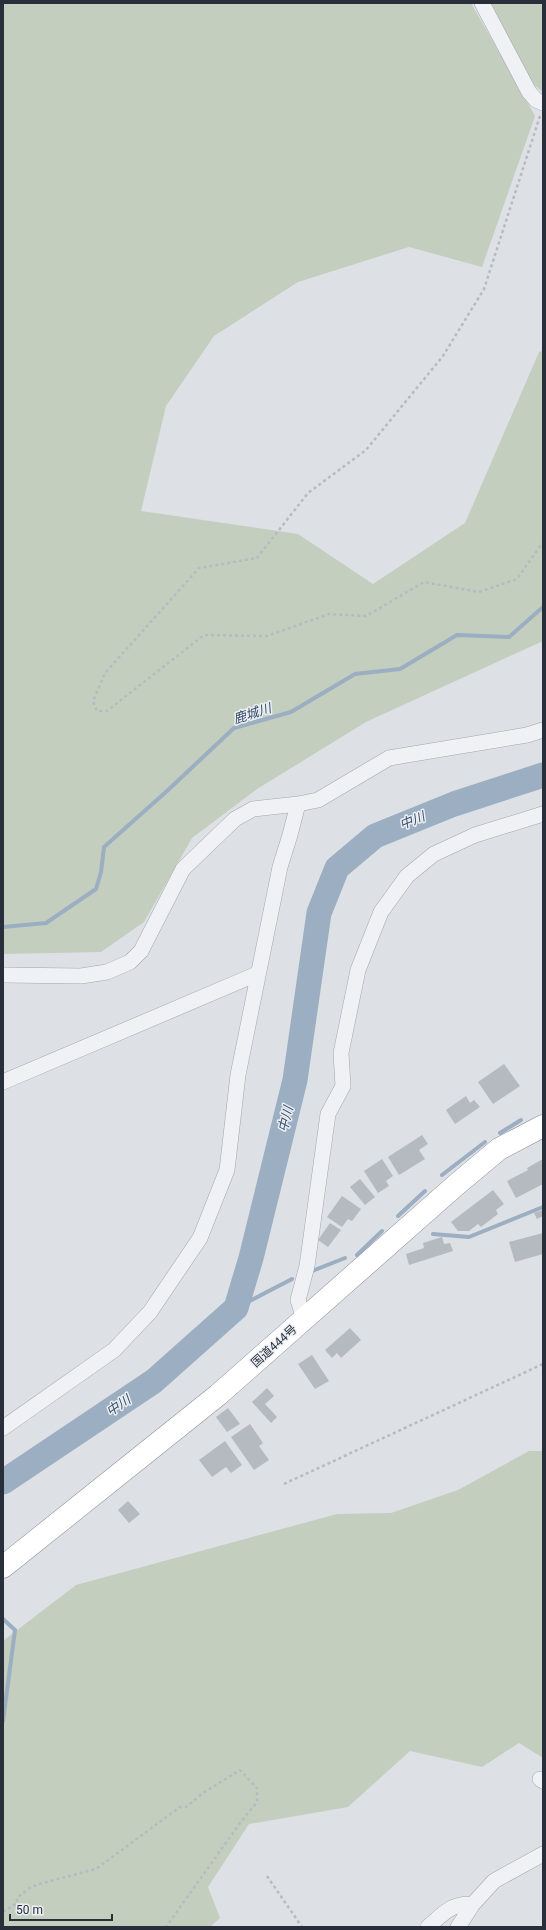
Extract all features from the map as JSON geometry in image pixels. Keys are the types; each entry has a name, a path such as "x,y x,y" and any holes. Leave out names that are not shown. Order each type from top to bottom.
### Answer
{"highway":[{"name":"国道444号","path":"3,1567 218,1395 450,1190 500,1149 543,1126"}],"street":[{"path":"482,3 528,92 542,109"},
{"path":"3,974 81,976 107,972 130,962 141,951 183,869 235,819 253,809 298,804 318,800 389,758 527,735 543,730"},
{"path":"3,1428 114,1350 150,1312 200,1238 227,1170 238,1075 257,974 280,867 298,804"},
{"path":"304,1319 298,1300 307,1266 328,1114 343,1086 340,1053 358,970 381,912 407,876 434,854 475,835 543,814"},
{"path":"3,1082 257,974"},
{"path":"458,1927 473,1904 494,1881 543,1854"},
{"path":"428,1927 448,1910 461,1904 473,1904"}],"path":[{"path":"542,109 484,289 443,356 366,450 308,493 257,558 199,568 105,673 93,701 97,711 107,711 204,635 267,636 329,614 366,616 424,582 479,592 517,579 543,542"},
{"path":"284,1484 543,1364"},
{"path":"3,1912 17,1903 17,1898 28,1889 39,1884 96,1869 180,1807 186,1807 203,1793 240,1770 257,1788 257,1802 240,1823 166,1927"},
{"path":"267,1876 302,1927"}],"green space":[{"path":"3,3 471,3 535,116 482,267 409,247 298,282 214,336 166,406 141,511 298,534 373,584 465,523 539,352 543,351 543,641 366,722 257,789 192,838 144,922 101,952 3,954"},
{"path":"490,3 543,3 543,92 533,84"},
{"path":"529,1451 543,1451 543,1758 519,1743 482,1767 410,1751 348,1807 249,1824 208,1887 220,1918 210,1927 3,1927 3,1641 76,1585 337,1514 391,1513 458,1490"}],"building":[{"path":"504,1064 520,1086 493,1104 478,1082"},
{"path":"466,1096 470,1103 474,1100 480,1107 455,1124 446,1110"},
{"path":"422,1135 428,1144 419,1150 425,1159 399,1175 388,1157"},
{"path":"382,1159 393,1176 386,1181 389,1186 378,1193 364,1171"},
{"path":"543,1159 543,1184 516,1198 507,1181 528,1170 527,1168"},
{"path":"360,1179 375,1197 365,1205 350,1187"},
{"path":"493,1190 504,1204 496,1210 498,1214 481,1227 478,1224 469,1231 458,1231 451,1222"},
{"path":"342,1196 361,1209 352,1221 348,1219 342,1227 327,1217"},
{"path":"543,1210 543,1216 537,1219 534,1213"},
{"path":"330,1223 341,1230 328,1247 318,1240"},
{"path":"543,1233 543,1254 515,1262 509,1242"},
{"path":"442,1237 444,1244 450,1243 453,1251 409,1265 406,1254 424,1248 423,1243"},
{"path":"350,1328 361,1340 341,1358 337,1353 332,1358 325,1350"},
{"path":"312,1355 329,1381 315,1389 298,1364"},
{"path":"267,1388 274,1396 265,1404 277,1417 271,1423 252,1402"},
{"path":"228,1408 240,1424 227,1432 216,1417"},
{"path":"250,1424 263,1443 259,1446 269,1460 254,1470 231,1437"},
{"path":"225,1441 242,1465 231,1473 226,1467 212,1477 199,1460"},
{"path":"128,1501 140,1514 129,1523 118,1510"}],"waterway":[{"name":"鹿城川","path":"3,927 46,923 96,889 101,872 104,847 167,791 234,728 291,712 355,674 400,669 457,635 509,637 543,607"},
{"name":"中川","path":"3,1482 154,1381 236,1308 251,1258 295,1080 319,913 337,868 375,836 454,804 543,775"},
{"path":"500,1133 521,1120"},
{"path":"442,1175 485,1142"},
{"path":"398,1216 425,1191"},
{"path":"433,1234 469,1237 543,1207"},
{"path":"357,1255 382,1231"},
{"path":"312,1271 345,1258"},
{"path":"236,1308 292,1279"},
{"path":"3,1619 15,1630 3,1721"}]}
